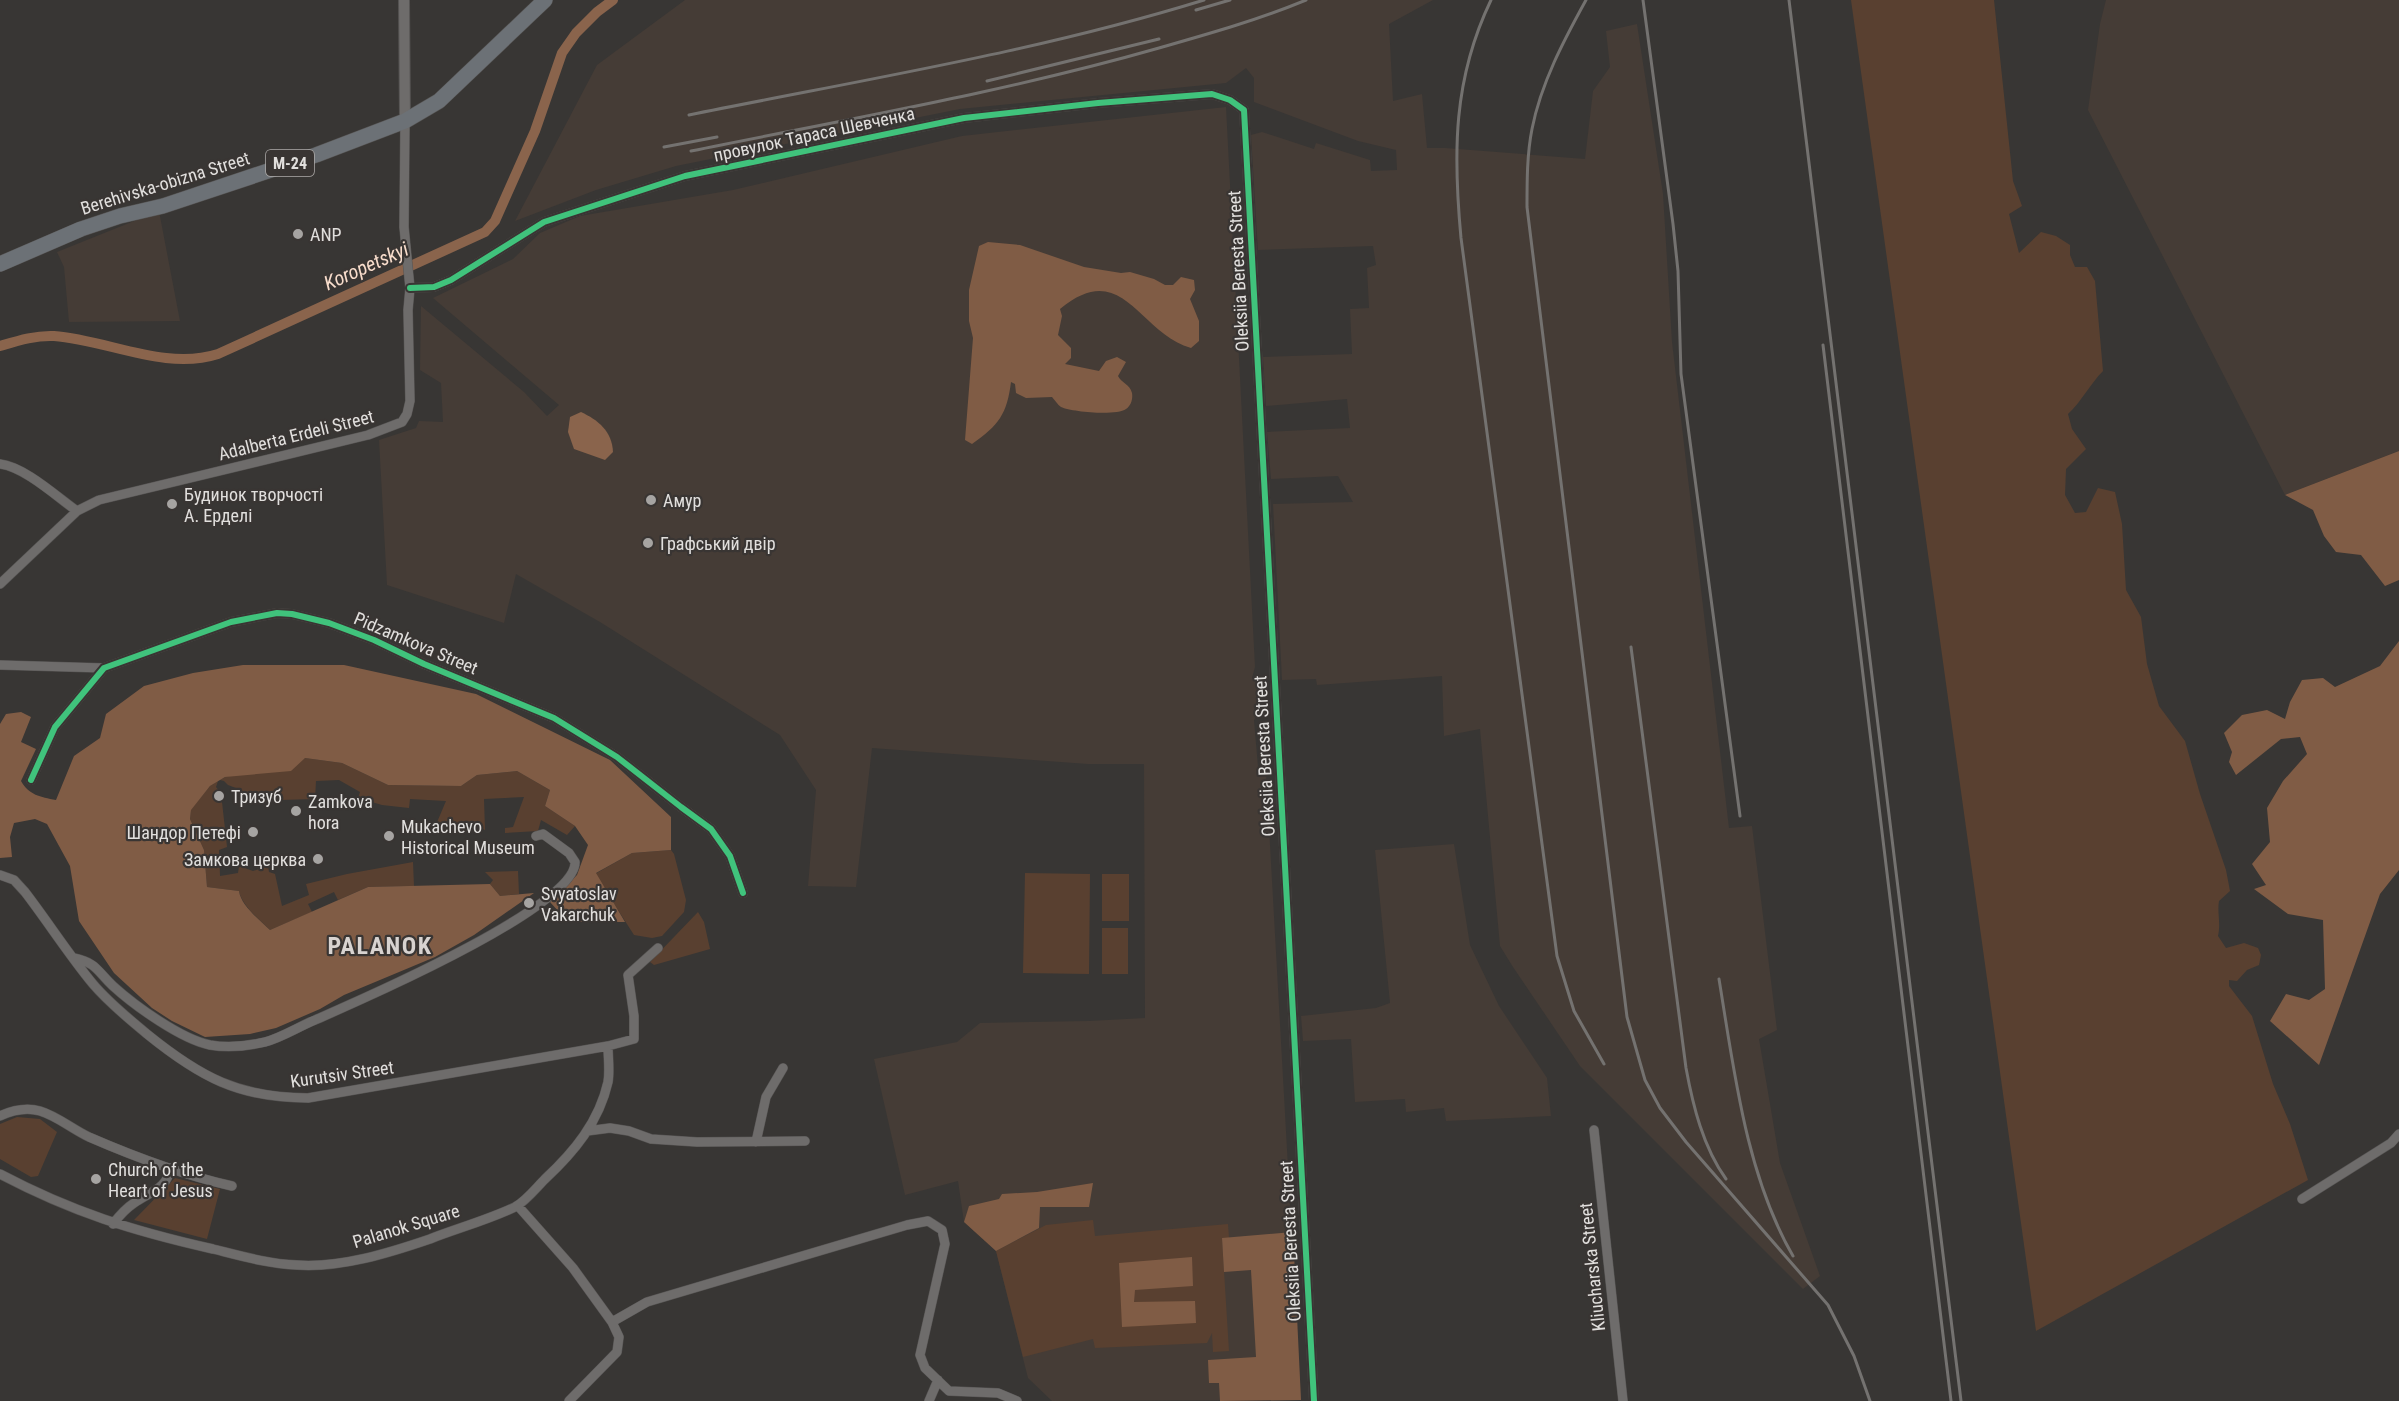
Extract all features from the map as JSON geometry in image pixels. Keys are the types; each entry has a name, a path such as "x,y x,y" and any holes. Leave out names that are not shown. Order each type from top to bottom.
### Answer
{"highway":[{"name":"Berehivska-obizna Street","path":"0,264 81,229 173,202 316,155 405,121 439,101 545,0"}],"street":[{"path":"404,0 405,121"},
{"name":"провулок Тараса Шевченка","path":"409,283 434,286 451,280 544,222 654,185 726,166 964,118 1212,94 1230,100 1244,110"},
{"name":"Oleksiia Beresta Street","path":"1244,110 1314,1401"},
{"name":"Adalberta Erdeli Street","path":"0,584 77,512 99,500 368,435 402,422 407,414 410,401 409,283 404,190 405,121"},
{"path":"0,464 28,476 77,512"},
{"name":"Pidzamkova Street","path":"104,668 231,622 261,615 292,614 329,623 374,640 424,664 554,718 617,757 711,829 729,856 743,893"},
{"path":"0,665 104,668"},
{"path":"30,780 55,727 104,668"},
{"path":"74,958 90,962 140,1007 190,1038 211,1045 226,1046 266,1042 469,947 550,896 573,872 574,862 569,853 543,834 536,836"},
{"name":"Kurutsiv Street","path":"0,875 14,880 25,892 94,985 118,1010 185,1064 204,1075 242,1091 278,1098 309,1098 608,1046 634,1039 634,1016 628,975 658,948"},
{"name":"Palanok Square","path":"0,1174 44,1197 113,1224 268,1262 319,1266 364,1258 410,1246 518,1206 571,1154 593,1124 608,1081 608,1046"},
{"path":"756,1142 766,1097 783,1068"},
{"path":"0,1116 13,1110 41,1111 82,1134 198,1178 232,1186"},
{"path":"587,1131 610,1128 629,1131 651,1139 697,1142 805,1141"},
{"name":"Kliucharska Street","path":"1594,1130 1623,1401"},
{"path":"2302,1199 2391,1143 2399,1134"},
{"path":"113,1224 123,1211 165,1184 170,1177 170,1168"},
{"path":"518,1206 573,1268 612,1322 619,1337 617,1352 569,1401"},
{"path":"612,1322 647,1302 907,1225 928,1221 942,1230 945,1244 920,1355 926,1368 950,1391 998,1393 1017,1401"},
{"path":"929,1401 938,1380"}],"shaded area":[{"path":"685,0 1433,0 1389,24 1393,101 1422,94 1427,148 1585,159 1593,91 1610,67 1606,31 1637,24 1663,194 1672,342 1729,828 1752,826 1777,1030 1759,1039 1780,1163 1820,1276 1803,1289 1580,1066 1513,967 1500,946 1480,729 1444,736 1442,676 1317,685 1316,679 1282,680 1273,504 1353,502 1338,476 1271,479 1267,432 1350,428 1347,399 1266,406 1263,357 1352,354 1350,309 1369,308 1367,268 1376,265 1373,246 1258,250 1251,135 1262,132 1314,149 1316,143 1370,160 1371,171 1397,170 1396,150 1358,141 1254,102 1254,78 1246,68 1226,83 960,109 676,166 596,190 515,221 597,65"},
{"path":"1851,0 1994,0 2013,181 2022,206 2009,214 2019,253 2041,232 2056,236 2070,245 2070,255 2075,267 2087,267 2095,281 2103,371 2068,414 2072,429 2086,449 2066,469 2065,495 2075,513 2086,512 2098,488 2115,492 2122,524 2126,590 2141,617 2147,664 2159,706 2185,741 2226,870 2230,891 2219,901 2218,936 2226,948 2244,943 2258,948 2261,955 2259,965 2247,970 2237,981 2229,980 2229,986 2252,1016 2273,1084 2290,1124 2308,1180 2036,1331"},
{"path":"2106,0 2399,0 2399,451 2285,495 2088,110 2100,24"},
{"path":"1226,107 1255,667 1252,678 1257,682 1258,715 1254,720 1258,767 1266,773 1301,1400 1052,1401 1028,1378 996,1251 964,1222 958,1181 905,1195 874,1059 957,1042 980,1023 1145,1018 1144,764 1088,764 872,748 856,887 808,886 816,790 780,735 600,622 516,574 504,623 387,585 379,440 416,428 419,421 443,422 441,383 420,370 421,306 524,392 547,416 559,405 433,298 513,259 540,233 580,216 733,190 962,136"},
{"path":"159,211 180,321 69,322 64,267 57,252"},
{"path":"988,242 1020,245 1084,267 1121,273 1130,272 1165,285 1173,285 1181,277 1194,280 1195,290 1190,299 1199,321 1199,341 1191,348 1173,340 1129,303 1115,295 1100,291 1082,295 1060,309 1062,316 1058,335 1071,348 1071,358 1065,364 1099,371 1106,361 1117,357 1126,362 1118,376 1131,390 1132,398 1129,406 1121,411 1104,413 1067,409 1060,406 1052,397 1026,398 1016,393 1015,384 1011,382 1007,403 1000,418 989,431 972,444 965,440 973,338 969,321 969,290 979,246"},
{"path":"581,412 603,427 610,438 613,452 605,460 574,449 568,432 570,417"},
{"path":"2399,451 2399,580 2385,586 2361,555 2336,552 2324,536 2313,510 2285,495"},
{"path":"2399,641 2399,870 2380,894 2319,1065 2270,1021 2286,994 2309,1000 2325,989 2323,920 2288,914 2254,889 2266,885 2252,864 2270,842 2267,808 2283,781 2307,754 2300,737 2281,739 2236,775 2229,762 2232,752 2224,733 2242,715 2267,710 2285,719 2290,702 2302,680 2323,678 2335,687 2380,666"},
{"path":"243,665 344,665 476,694 610,760 671,817 671,850 632,853 596,873 625,922 568,922 550,902 577,875 588,845 575,826 545,806 550,790 517,771 477,775 461,786 388,785 342,763 305,758 291,771 225,777 210,786 191,810 190,819 204,850 207,887 239,891 243,902 270,930 368,887 490,884 500,896 534,893 474,935 435,957 344,995 320,1009 276,1028 250,1034 205,1037 172,1021 152,1008 114,973 79,921 70,866 47,824 35,819 14,823 10,837 12,857 0,858 0,724 6,714 21,712 31,717 21,742 36,749 21,781 36,795 56,800 74,756 100,738 106,714 144,686 193,673"},
{"path":"305,758 342,763 388,785 461,786 477,775 517,771 550,790 545,806 575,826 567,835 541,820 538,831 505,833 505,828 513,827 524,797 484,799 485,830 476,825 458,823 452,830 428,832 428,828 435,827 446,801 410,799 409,808 382,805 358,798 360,792 339,780 316,781 315,799 241,801 241,790 220,780"},
{"path":"218,781 216,787 220,792 217,802 222,802 227,847 219,850 220,876 238,873 239,866 253,871 268,866 269,872 275,874 282,906 309,895 306,884 413,862 414,886 368,887 338,900 334,892 308,904 312,912 270,930 247,907 239,891 207,887 204,850 190,819 191,809 210,786"},
{"path":"1454,844 1470,945 1499,1006 1547,1078 1551,1116 1446,1121 1444,1108 1406,1112 1405,1099 1355,1102 1351,1039 1303,1041 1301,1016 1376,1008 1390,1003 1375,850"},
{"path":"671,850 686,900 684,912 662,936 652,938 634,935 595,874 632,853"},
{"path":"518,871 519,894 500,896 490,884 493,880 485,872"},
{"path":"1025,873 1090,874 1089,974 1023,973"},
{"path":"1102,874 1129,874 1129,921 1102,921"},
{"path":"698,912 704,922 710,949 654,965 650,962"},
{"path":"1102,928 1128,928 1128,974 1102,974"},
{"path":"17,1117 40,1119 57,1132 38,1176 31,1177 0,1159 0,1124"},
{"path":"175,1178 220,1189 207,1239 134,1220"},
{"path":"1093,1183 1089,1207 1040,1207 1039,1228 996,1251 964,1222 969,1206 999,1199 1002,1194 1037,1192"},
{"path":"1093,1220 1095,1236 1228,1224 1229,1238 1222,1239 1229,1351 1213,1352 1212,1333 1207,1343 1095,1348 1093,1339 1023,1357 996,1251 1046,1225"},
{"path":"1293,1232 1301,1400 1220,1401 1219,1383 1209,1383 1208,1360 1256,1357 1251,1270 1224,1272 1222,1238"},
{"path":"1192,1257 1193,1286 1135,1290 1134,1302 1195,1301 1196,1323 1122,1327 1119,1263"}],"waterway":[{"name":"Koropetskyi","path":"0,346 33,337 54,336 157,357 178,359 218,354 485,232 495,221 535,131 562,53 576,33 613,0"}],"railway":[{"path":"689,115 1013,50 1204,0"},
{"path":"1196,10 1230,0"},
{"path":"691,151 926,104 1101,64 1214,32 1306,0"},
{"path":"1491,0 1478,29 1469,59 1459,117 1457,176 1461,238 1557,956 1574,1011 1604,1064"},
{"path":"1586,0 1554,62 1536,112 1529,148 1527,207 1627,1017 1645,1080 1660,1108 1686,1142 1828,1305 1854,1356 1870,1401"},
{"path":"1643,0 1678,271 1681,374 1740,816"},
{"path":"1789,0 1961,1401"},
{"path":"987,81 1159,39"},
{"path":"664,147 717,137"},
{"path":"1823,345 1951,1401"},
{"path":"1631,647 1686,1068 1705,1140 1726,1179"},
{"path":"1719,979 1737,1085 1753,1157 1777,1225 1793,1256"}],"cycle path":[{"path":"410,288 434,287 451,280 544,222 685,176 964,118 1098,103 1212,94 1230,100 1244,110 1314,1401"},
{"path":"31,780 55,727 104,668 231,622 277,613 292,614 329,623 374,640 424,664 554,718 617,757 711,829 730,856 743,893"}],"place":[{"name":"ANP","path":"298,234"},
{"name":"Амур","path":"651,500"},
{"name":"Будинок творчості А. Ерделі","path":"172,504"},
{"name":"Графський двір","path":"648,543"},
{"name":"Тризуб","path":"219,796"},
{"name":"Zamkova hora","path":"296,811"},
{"name":"Шандор Петефі","path":"253,832"},
{"name":"Mukachevo Historical Museum","path":"389,836"},
{"name":"Замкова церква","path":"318,859"},
{"name":"Svyatoslav Vakarchuk","path":"529,903"},
{"name":"Church of the Heart of Jesus","path":"96,1179"}],"district":[{"name":"PALANOK","path":"380,946"}]}
